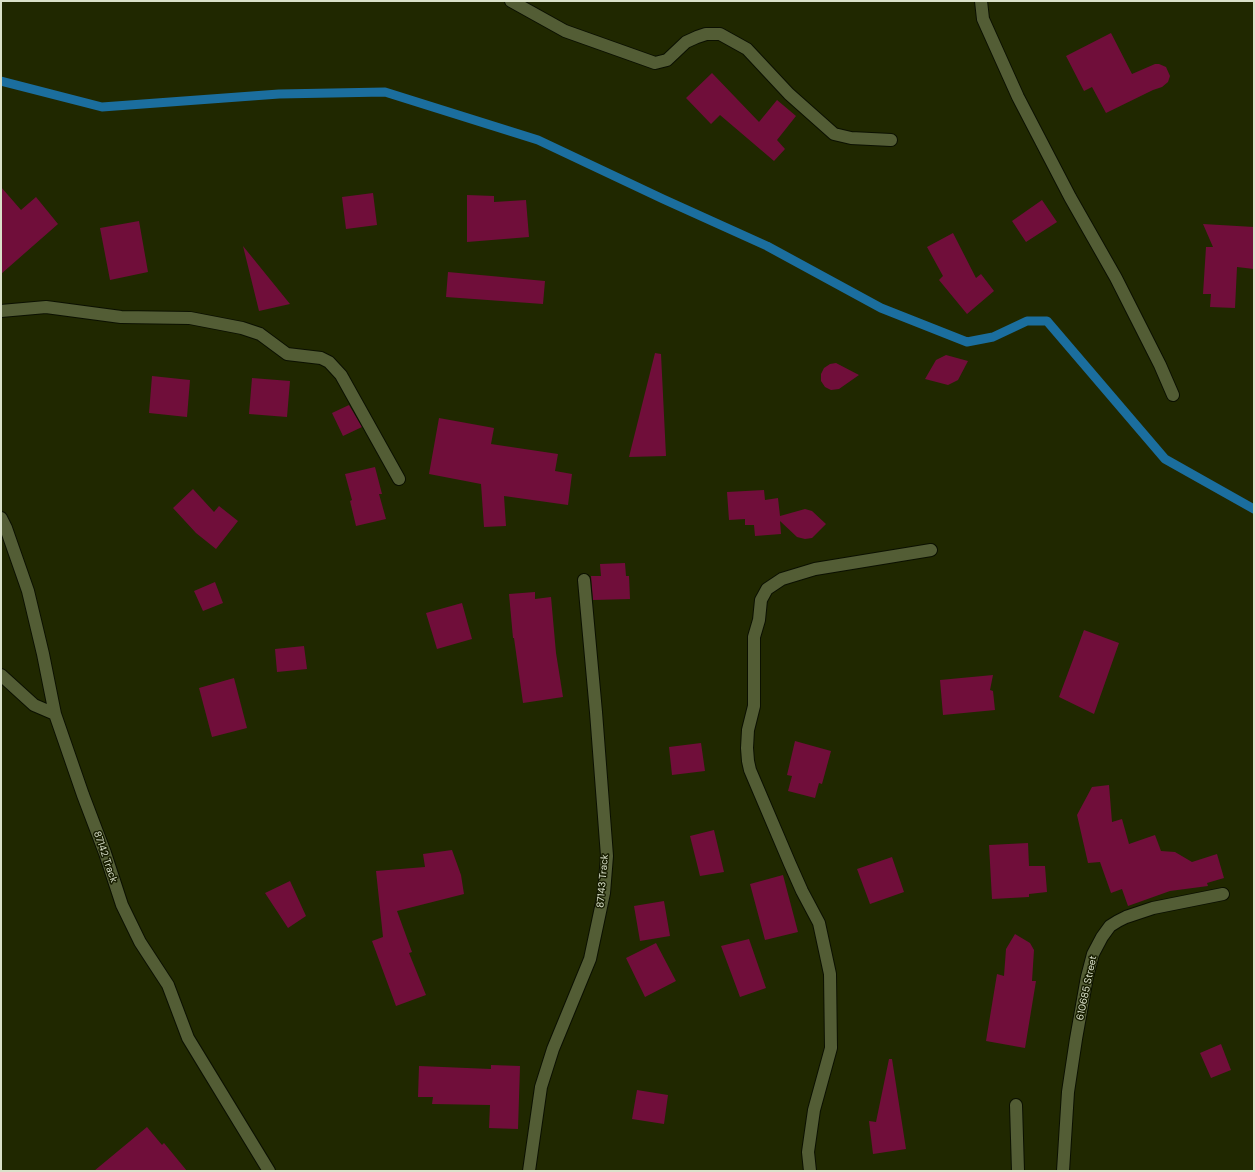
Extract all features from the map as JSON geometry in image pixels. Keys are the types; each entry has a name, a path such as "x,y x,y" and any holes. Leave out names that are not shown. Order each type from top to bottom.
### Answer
{"street":[{"path":"511,1 564,31 655,63 667,60 686,42 697,37 706,34 720,34 747,49 789,94 834,134 851,138 891,140"},
{"path":"981,1 983,19 1018,97 1070,197 1116,278 1160,365 1173,395"},
{"path":"1,311 46,307 120,317 190,318 242,328 260,334 286,354 320,358 329,362 341,375 399,479"},
{"name":"87142 Track","path":"1,518 6,528 28,591 43,654 54,714 105,853 122,905 140,942 168,985 188,1038 269,1171"},
{"path":"810,1171 808,1152 814,1110 831,1048 830,974 819,923 790,864 750,770 748,761 748,730 754,706 754,637 759,620 760,600 767,588 782,579 815,569 931,550"},
{"name":"87143 Track","path":"529,1171 541,1087 552,1049 590,959 604,893 607,856 584,580"},
{"path":"1,676 34,705 54,714"},
{"name":"610685 Street","path":"1063,1171 1068,1092 1076,1038 1087,977 1093,954 1102,937 1110,926 1126,917 1153,908 1223,894"},
{"path":"1016,1105 1018,1171"}],"building":[{"path":"1111,33 1132,74 1155,64 1159,64 1166,67 1170,76 1168,82 1162,87 1106,113 1092,87 1084,91 1066,56"},
{"path":"712,73 759,122 777,100 796,116 777,140 785,149 774,161 720,115 711,124 686,98"},
{"path":"1,187 21,210 36,197 58,224 1,274"},
{"path":"373,193 377,225 346,229 342,197"},
{"path":"467,195 494,196 494,202 526,200 529,237 467,242"},
{"path":"1042,200 1057,222 1026,242 1012,221"},
{"path":"139,221 148,272 110,280 100,228"},
{"path":"1203,224 1254,227 1254,269 1237,267 1235,308 1210,307 1211,294 1203,294 1206,247 1213,247"},
{"path":"953,233 976,278 981,274 994,291 967,314 939,280 943,276 927,247"},
{"path":"243,246 290,304 259,311"},
{"path":"448,272 545,281 543,304 446,297"},
{"path":"655,353 661,354 666,456 629,457"},
{"path":"946,355 968,361 958,380 948,385 925,379 936,360"},
{"path":"836,363 859,375 839,389 831,390 825,387 821,381 821,374 824,368 830,364"},
{"path":"152,376 190,380 187,417 149,413"},
{"path":"252,378 290,381 287,417 249,414"},
{"path":"349,405 362,427 343,436 332,413"},
{"path":"439,418 494,428 491,444 558,454 555,471 572,474 568,505 504,496 506,526 484,527 481,484 429,474"},
{"path":"375,467 382,494 379,494 386,519 356,526 350,501 352,500 345,474"},
{"path":"193,489 214,512 219,506 238,521 216,549 196,533 173,508"},
{"path":"764,490 765,500 778,498 780,516 805,509 812,511 826,524 812,538 805,539 797,537 780,521 781,534 755,536 754,525 745,525 745,519 729,520 727,492"},
{"path":"625,563 626,576 629,576 630,599 593,600 591,576 601,576 600,564"},
{"path":"215,582 223,603 203,611 194,591"},
{"path":"535,592 535,599 551,597 556,653 563,697 523,703 513,638 509,594"},
{"path":"462,603 472,639 437,649 426,613"},
{"path":"1084,630 1119,643 1094,714 1059,697"},
{"path":"304,646 307,669 277,672 275,649"},
{"path":"993,675 990,690 993,691 995,710 943,715 940,680"},
{"path":"234,678 247,728 212,737 199,688"},
{"path":"795,741 831,751 822,784 819,783 815,798 788,791 792,776 787,775"},
{"path":"701,743 705,771 672,775 669,747"},
{"path":"1109,785 1112,822 1122,819 1129,844 1155,835 1161,851 1175,852 1192,862 1217,854 1224,878 1207,883 1208,886 1170,891 1128,906 1122,889 1111,893 1100,862 1088,863 1077,815 1092,787"},
{"path":"714,830 724,872 700,876 690,836"},
{"path":"1028,843 1029,866 1045,866 1047,892 1029,894 1029,897 992,899 989,845"},
{"path":"452,850 461,875 464,894 397,911 412,952 409,953 426,995 396,1006 372,941 383,937 376,871 425,867 423,854"},
{"path":"892,857 904,892 870,904 857,869"},
{"path":"783,875 798,932 765,940 750,884"},
{"path":"290,881 306,916 288,928 265,893"},
{"path":"664,901 670,936 640,941 634,906"},
{"path":"1015,934 1030,943 1034,950 1032,981 1036,981 1025,1048 986,1041 997,974 1004,976 1006,949"},
{"path":"749,939 766,988 740,997 721,946"},
{"path":"656,943 676,981 645,997 626,958"},
{"path":"1221,1044 1231,1070 1211,1078 1200,1053"},
{"path":"889,1059 892,1059 906,1149 873,1154 869,1121 876,1122"},
{"path":"491,1065 520,1066 518,1129 489,1128 490,1105 432,1104 433,1097 418,1097 419,1066 491,1069"},
{"path":"637,1090 668,1095 664,1124 632,1119"},
{"path":"147,1127 162,1145 164,1143 187,1171 94,1171"}],"waterway":[{"path":"1,81 102,107 279,94 385,92 538,140 767,246 881,308 967,342 993,337 1027,321 1047,321 1165,459 1254,509"}]}
